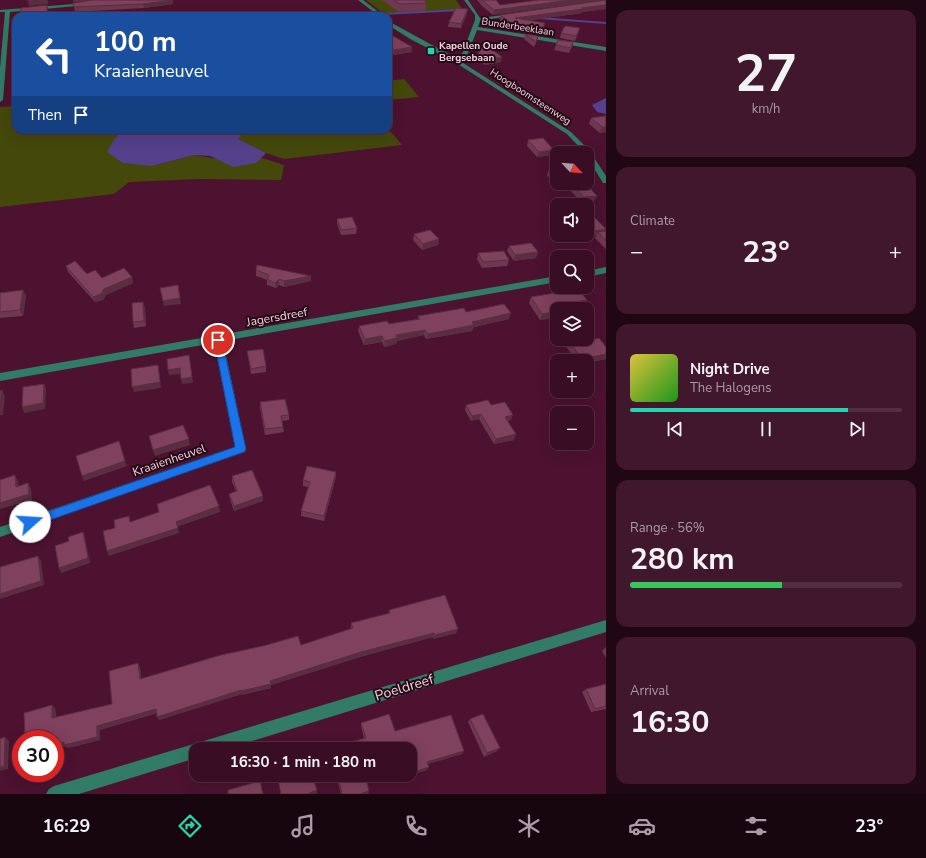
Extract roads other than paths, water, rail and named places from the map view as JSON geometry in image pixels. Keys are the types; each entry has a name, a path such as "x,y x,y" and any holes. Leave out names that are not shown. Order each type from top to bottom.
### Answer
{"street":[{"path":"360,0 376,12"},
{"path":"455,60 463,58 478,20 477,15 466,0"},
{"path":"0,11 91,3"},
{"path":"0,100 8,11"},
{"path":"478,20 520,14"},
{"name":"Hoogboomsteenweg","path":"392,25 414,39 455,60 569,132 586,150 606,181"},
{"name":"Bunderbeeklaan","path":"474,28 606,49"},
{"path":"594,273 606,270"},
{"name":"Jagersdreef","path":"0,377 218,340 550,280"},
{"name":"Kraaienheuvel","path":"0,532 241,449 218,340"},
{"name":"Poeldreef","path":"225,742 606,626"},
{"path":"54,794 189,753"}],"waterway":[{"path":"392,14 460,10"},
{"path":"539,18 606,23"}],"place":[{"name":"Kapellen Oude Bergsebaan","path":"431,51"}]}
